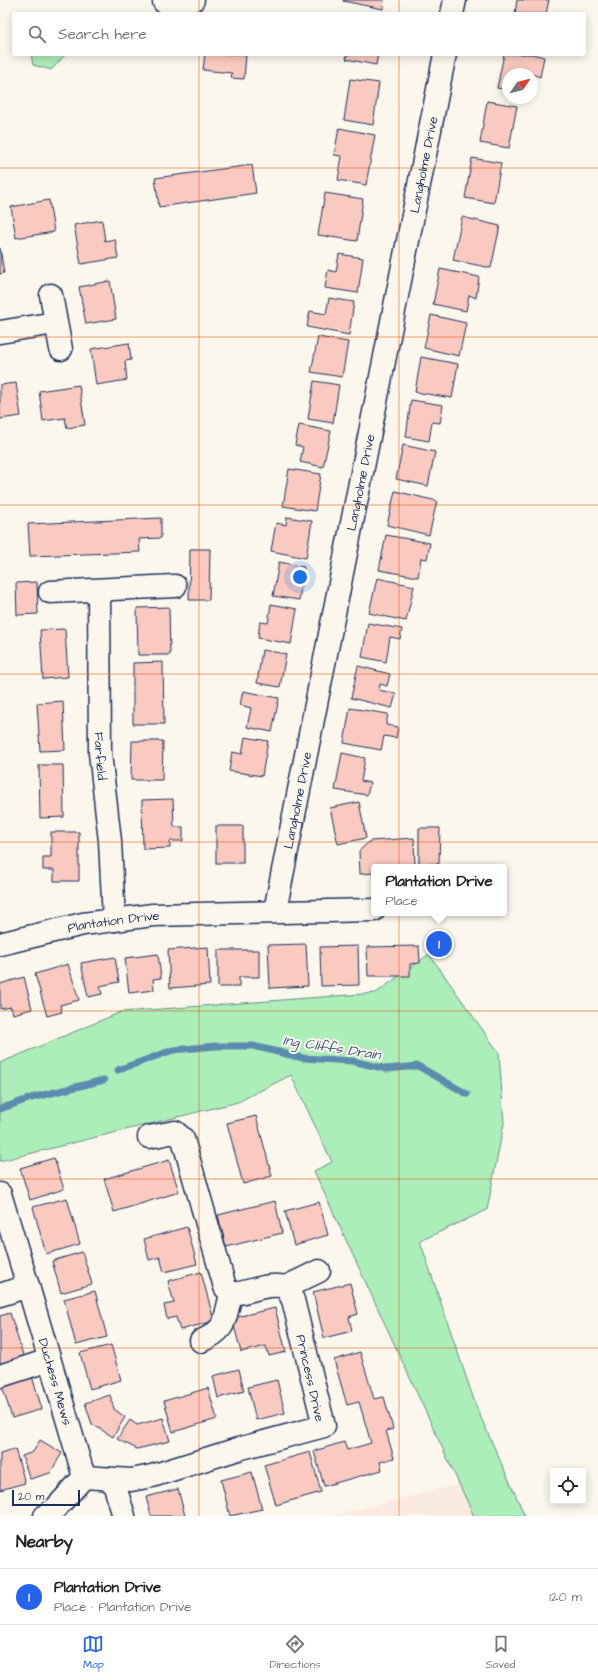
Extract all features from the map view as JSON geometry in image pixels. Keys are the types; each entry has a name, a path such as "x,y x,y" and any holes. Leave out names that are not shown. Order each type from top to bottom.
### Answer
{"street":[{"path":"452,12 455,0"},
{"name":"Langholme Drive","path":"275,911 444,56"},
{"path":"51,295 61,349"},
{"path":"0,332 55,323"},
{"path":"50,592 99,591 175,586"},
{"name":"Farfield","path":"99,591 100,753 110,840 114,920"},
{"name":"Plantation Drive","path":"0,944 83,924 153,915 275,911 371,910"},
{"path":"149,1137 175,1132 183,1139 225,1287 231,1294"},
{"name":"Duchess Mews","path":"0,1194 84,1477"},
{"path":"231,1294 242,1293 274,1284 286,1287 319,1271"},
{"path":"0,1295 28,1286"},
{"name":"Princess Drive","path":"84,1477 131,1480 152,1476 238,1449 324,1426 293,1300 286,1287"},
{"path":"201,1340 213,1335 223,1327 231,1294"},
{"path":"0,1376 49,1360"},
{"path":"45,1516 56,1508 84,1477"},
{"path":"113,1480 124,1516"}],"shaded area":[{"path":"460,1484 474,1516 331,1516"}],"green space":[{"path":"31,56 64,56 51,70 33,65"},
{"path":"429,954 499,1053 504,1123 487,1210 420,1241 477,1409 525,1516 474,1516 314,1171 332,1162 291,1075 238,1102 0,1161 0,1063 121,1012 376,993"}],"building":[{"path":"384,0 383,9 343,1"},
{"path":"517,0 549,0 546,12 515,12"},
{"path":"205,56 246,56 244,79 231,78 232,73 203,70"},
{"path":"347,56 378,56 376,65 346,59"},
{"path":"504,56 544,57 540,77 538,76 538,68 502,68 502,89 497,88"},
{"path":"350,79 379,83 373,125 344,120"},
{"path":"487,101 517,106 509,148 480,143"},
{"path":"339,128 375,135 366,185 338,180 342,156 334,155"},
{"path":"472,158 501,163 494,203 465,198"},
{"path":"252,165 256,193 159,207 155,178"},
{"path":"325,193 363,199 357,241 318,235"},
{"path":"49,200 54,232 16,238 11,207"},
{"path":"462,217 500,226 491,268 453,260"},
{"path":"102,220 105,241 115,239 118,258 81,264 74,225"},
{"path":"0,248 4,273 0,274"},
{"path":"339,254 363,258 358,293 325,288 328,270 336,272"},
{"path":"440,269 479,277 476,298 469,295 466,311 433,304"},
{"path":"110,281 116,319 86,324 79,287"},
{"path":"329,298 354,302 349,335 307,327 310,311 326,314"},
{"path":"431,315 466,323 459,356 424,348"},
{"path":"318,337 348,342 342,377 311,372"},
{"path":"129,343 131,360 125,361 127,380 96,385 91,349"},
{"path":"421,357 458,364 452,398 415,392"},
{"path":"314,381 339,385 333,423 308,419"},
{"path":"16,383 21,416 0,419 0,385"},
{"path":"79,385 85,425 67,428 65,418 43,421 39,391"},
{"path":"411,400 443,405 440,423 432,422 429,441 406,437"},
{"path":"299,425 331,431 323,467 300,462 303,447 295,445"},
{"path":"403,445 435,452 428,486 396,479"},
{"path":"289,469 321,474 315,511 283,506"},
{"path":"395,491 437,501 429,535 387,525"},
{"path":"287,517 312,521 306,558 271,551 276,523 286,525"},
{"path":"161,518 161,538 139,539 140,552 30,556 28,524"},
{"path":"386,535 430,543 427,559 421,558 418,577 379,570"},
{"path":"190,549 210,549 209,600 189,600"},
{"path":"279,562 304,567 299,600 273,596"},
{"path":"377,578 414,586 406,621 369,613"},
{"path":"37,582 38,614 17,615 16,583"},
{"path":"271,604 297,609 291,644 258,638 260,622 268,623"},
{"path":"169,607 170,655 138,655 137,608"},
{"path":"368,623 402,629 400,639 390,637 386,662 362,657"},
{"path":"65,629 68,677 43,679 40,630"},
{"path":"262,650 286,654 280,687 257,683"},
{"path":"163,662 164,724 133,724 133,663"},
{"path":"358,666 390,674 387,686 380,684 379,690 396,694 392,708 351,698"},
{"path":"243,691 279,698 272,732 247,727 251,708 240,705"},
{"path":"63,701 65,750 40,751 37,703"},
{"path":"350,708 388,714 386,725 398,727 396,738 384,736 381,750 344,743"},
{"path":"245,737 268,741 262,776 229,771 232,752 242,754"},
{"path":"132,741 163,741 162,780 131,780"},
{"path":"342,753 365,758 361,781 370,783 367,795 335,790"},
{"path":"39,765 63,765 64,817 40,818"},
{"path":"173,799 174,827 183,827 183,841 170,841 170,848 143,849 142,800"},
{"path":"359,802 366,838 338,844 330,808"},
{"path":"216,826 243,826 243,863 216,863"},
{"path":"419,828 440,828 439,864 419,864"},
{"path":"51,832 79,832 79,881 54,881 54,870 43,870 43,857 51,857"},
{"path":"414,838 415,864 371,864 371,873 360,874 359,851 370,841"},
{"path":"441,937 445,949 437,951 434,939"},
{"path":"306,944 308,986 270,988 268,945"},
{"path":"358,946 359,985 321,986 320,947"},
{"path":"419,946 420,963 410,964 410,976 368,976 367,947"},
{"path":"208,947 210,985 170,988 168,950"},
{"path":"218,950 259,950 259,977 239,977 239,987 218,987"},
{"path":"158,954 161,978 153,979 154,990 129,993 125,958"},
{"path":"115,957 119,982 100,986 102,994 88,997 81,963"},
{"path":"68,964 79,1000 60,1005 62,1012 47,1016 35,974"},
{"path":"24,977 32,1009 13,1014 11,1007 0,1009 0,984"},
{"path":"256,1116 272,1176 243,1184 227,1123"},
{"path":"54,1158 64,1189 30,1200 20,1168"},
{"path":"169,1160 179,1192 114,1212 104,1179"},
{"path":"67,1198 80,1244 46,1254 33,1207"},
{"path":"275,1201 282,1233 226,1247 218,1215"},
{"path":"319,1202 328,1235 294,1245 285,1211"},
{"path":"187,1227 197,1264 164,1272 160,1257 149,1260 144,1239"},
{"path":"82,1252 92,1284 61,1293 52,1261"},
{"path":"201,1272 214,1321 180,1330 176,1317 167,1319 164,1305 174,1303 168,1281"},
{"path":"350,1283 358,1314 349,1317 352,1331 324,1338 313,1292"},
{"path":"95,1291 107,1337 76,1345 64,1299"},
{"path":"275,1308 286,1352 269,1356 266,1346 241,1352 232,1318"},
{"path":"10,1313 24,1358 0,1365 0,1316"},
{"path":"111,1345 121,1380 90,1389 80,1353"},
{"path":"360,1352 374,1399 384,1397 393,1429 386,1431 394,1458 380,1462 382,1470 324,1486 314,1451 344,1442 347,1450 371,1443 359,1402 347,1405 334,1360"},
{"path":"239,1369 244,1391 218,1398 213,1376"},
{"path":"31,1373 42,1409 12,1418 1,1382"},
{"path":"277,1380 285,1413 256,1420 248,1387"},
{"path":"208,1388 217,1419 173,1432 164,1401"},
{"path":"110,1395 114,1409 125,1417 113,1437 92,1424 85,1403"},
{"path":"163,1418 170,1441 137,1449 117,1439 130,1420 137,1425"},
{"path":"40,1440 62,1453 50,1473 30,1479 22,1456 33,1452"},
{"path":"15,1449 25,1483 0,1490 0,1453"},
{"path":"310,1452 321,1492 276,1505 264,1465"},
{"path":"252,1472 262,1509 230,1516 221,1480"},
{"path":"178,1489 185,1516 151,1516 146,1497"}],"waterway":[{"name":"Ing Cliffs Drain","path":"118,1070 173,1050 216,1046 253,1046 303,1058 352,1061 387,1069 418,1066 467,1094"},
{"name":"Ing Cliffs Drain","path":"0,1109 31,1098 104,1080"}],"place":[{"name":"Plantation Drive","path":"439,944"}]}
